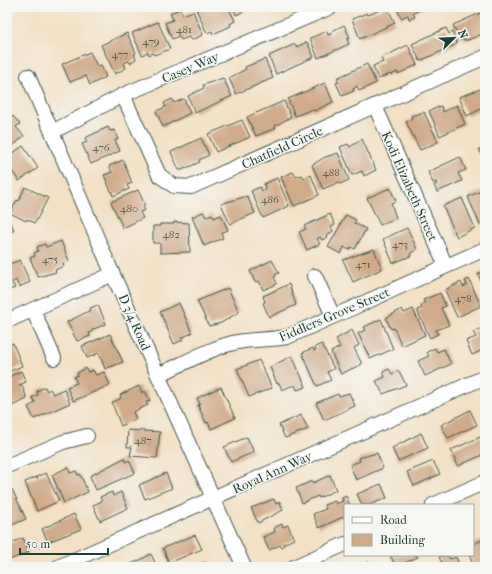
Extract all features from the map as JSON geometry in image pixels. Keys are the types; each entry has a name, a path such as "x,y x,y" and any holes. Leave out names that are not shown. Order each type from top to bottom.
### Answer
{"street":[{"name":"Casey Way","path":"52,132 123,95 327,8"},
{"name":"Chatfield Circle","path":"123,95 159,175 174,186 192,187 485,57"},
{"name":"D 3/4 Road","path":"28,76 113,274 244,567"},
{"name":"Kodi Elizabeth Street","path":"375,106 446,266"},
{"name":"Fiddlers Grove Street","path":"158,375 237,342 271,340 287,337 485,248"},
{"path":"7,321 113,274"},
{"path":"315,276 333,316"},
{"path":"33,310 54,358"},
{"name":"Royal Ann Way","path":"58,567 485,377"},
{"path":"7,466 63,442 87,436"},
{"path":"435,504 485,482"},
{"path":"294,567 344,544"}],"building":[{"path":"195,7 223,7 224,10 229,8 235,21 230,24 231,26 213,34 212,31 207,33"},
{"path":"233,7 253,7 236,15"},
{"path":"253,7 265,7 255,11"},
{"path":"387,7 395,23 360,39 352,19 367,13 368,15"},
{"path":"396,7 426,7 413,13 415,17 409,19 408,15 401,18"},
{"path":"180,9 183,15 193,11 203,35 191,40 189,37 181,40 179,36 172,39 165,23 173,20 170,13"},
{"path":"485,11 485,33 468,40 464,40 463,37 460,39 453,25"},
{"path":"158,22 170,49 154,55 153,53 149,55 148,52 142,55 132,33"},
{"path":"344,25 350,38 347,39 349,44 318,58 310,38 327,31 328,35 333,33 332,31"},
{"path":"446,28 449,34 452,32 457,44 420,61 412,44"},
{"path":"127,33 136,53 134,54 136,59 130,63 128,61 124,63 126,68 115,74 101,45"},
{"path":"307,42 314,57 276,74 269,56 295,44 296,47"},
{"path":"408,45 417,65 398,74 397,72 378,79 373,66 383,62 381,58"},
{"path":"90,52 97,66 101,65 106,77 90,85 86,76 70,82 62,64"},
{"path":"265,59 273,78 236,94 229,78 246,69 245,67"},
{"path":"367,64 376,83 359,91 357,86 353,89 354,91 342,96 336,83 339,82 337,78"},
{"path":"223,78 232,96 195,113 188,96 204,88 203,85"},
{"path":"325,83 333,102 314,111 313,109 295,116 288,99"},
{"path":"483,88 485,107 467,116 459,97"},
{"path":"172,99 174,103 184,99 190,113 163,127 156,111 166,107 164,103"},
{"path":"284,101 291,117 275,126 276,128 256,136 247,117"},
{"path":"457,105 465,124 440,136 429,111 441,106 443,112"},
{"path":"424,112 438,142 420,150 406,122 412,119 411,116"},
{"path":"13,116 20,124 16,127 24,136 7,151 7,117 9,119"},
{"path":"242,120 250,137 216,152 208,134"},
{"path":"108,127 110,131 114,130 118,139 115,140 120,151 91,164 82,144 87,142 85,138"},
{"path":"201,138 209,155 199,160 200,162 179,170 171,152"},
{"path":"362,139 376,170 364,176 362,171 352,175 340,147 348,144 350,147"},
{"path":"23,146 38,168 19,181 7,164 7,157"},
{"path":"485,146 485,161 479,149"},
{"path":"338,153 349,180 340,184 339,182 323,189 312,165 325,157"},
{"path":"460,157 466,170 458,173 462,181 437,192 434,185 437,184 436,182 433,183 428,172"},
{"path":"123,160 132,183 127,185 129,189 113,196 104,175 112,172 109,166"},
{"path":"293,172 296,177 302,175 304,178 311,175 319,195 294,206 281,177"},
{"path":"277,178 289,206 263,218 251,191 260,187 262,191 266,190 264,184"},
{"path":"25,187 48,198 35,223 27,219 26,221 10,213 17,200 19,201"},
{"path":"390,188 396,201 391,203 396,218 380,225 367,198"},
{"path":"485,189 485,223 480,225 468,197"},
{"path":"138,190 145,205 143,207 145,210 140,212 143,218 123,228 111,202"},
{"path":"247,196 255,213 230,224 221,204"},
{"path":"462,198 475,228 457,237 443,206"},
{"path":"203,212 206,217 212,214 214,218 221,215 228,230 221,233 223,238 204,246 192,217"},
{"path":"330,214 335,225 331,227 333,231 327,236 328,237 322,240 320,237 317,239 320,244 307,250 299,232 306,229 304,226"},
{"path":"346,215 356,220 354,223 366,229 355,249 351,247 349,250 344,247 341,254 328,247"},
{"path":"10,222 14,230 7,236 7,224"},
{"path":"174,222 189,223 190,252 160,253 160,243 153,243 153,226 160,226 160,224 174,224"},
{"path":"407,228 417,249 410,254 411,256 393,263 383,239"},
{"path":"61,241 69,261 63,263 64,266 55,270 56,272 38,277 30,258 35,256 34,253 38,251 37,247 45,244 46,247"},
{"path":"374,249 382,269 353,282 343,260"},
{"path":"20,260 30,282 19,287 16,280 12,282 15,288 7,291 7,265"},
{"path":"272,260 279,273 275,274 276,276 274,277 277,284 263,290 259,281 255,282 250,271"},
{"path":"485,271 485,290 478,274"},
{"path":"469,279 481,306 457,317 445,290 461,282 463,287 467,285 465,281"},
{"path":"289,284 296,305 269,317 263,303 265,302 263,296"},
{"path":"228,288 239,312 221,323 209,326 197,301"},
{"path":"440,293 446,306 441,308 449,325 436,330 438,334 430,338 417,310 422,308 421,305 425,303 423,300"},
{"path":"179,303 192,333 181,338 183,340 174,344 160,312"},
{"path":"98,305 106,324 92,330 92,332 89,333 90,336 77,341 67,322 91,310 90,308"},
{"path":"402,309 404,313 413,309 425,335 402,346 394,328 391,329 386,318"},
{"path":"381,319 393,349 370,359 358,333 366,330 364,327"},
{"path":"485,327 485,349 472,355 466,341 476,337 473,332"},
{"path":"352,330 359,345 354,348 362,364 341,374 331,352 340,347 336,339"},
{"path":"110,334 123,362 105,369 99,353 87,358 82,346"},
{"path":"13,343 22,366 10,371 9,368 7,368 7,346"},
{"path":"322,344 334,369 327,372 331,380 317,386 302,353 313,348 314,351 316,350 315,347"},
{"path":"435,348 437,352 444,349 451,364 425,376 418,361 429,356 427,352"},
{"path":"292,356 306,387 297,390 295,385 282,390 279,383 277,384 270,367"},
{"path":"259,360 272,388 249,397 237,369"},
{"path":"86,368 88,372 93,370 96,375 104,372 110,385 73,401 67,387 77,383 74,377 78,375 77,373"},
{"path":"389,369 392,374 399,371 406,385 383,394 376,381 385,377 383,372"},
{"path":"21,371 26,382 19,385 22,385 27,399 7,408 7,378"},
{"path":"139,386 142,393 145,391 150,401 146,402 148,405 133,412 136,419 121,426 112,403 121,398 120,395"},
{"path":"45,387 47,391 50,389 53,394 64,389 70,403 34,419 28,407 35,403 32,397 38,395 37,391"},
{"path":"221,387 235,418 211,429 208,422 206,423 198,405 200,404 197,398"},
{"path":"349,393 355,406 324,420 316,403 338,394 339,396"},
{"path":"470,410 477,425 448,438 441,425"},
{"path":"301,415 308,429 285,438 279,425"},
{"path":"128,430 160,432 157,458 130,456 132,447 127,447"},
{"path":"421,433 428,448 398,461 392,448"},
{"path":"485,435 485,452 482,453 482,455 458,466 451,450"},
{"path":"247,437 254,452 231,462 224,447"},
{"path":"377,453 383,468 356,480 350,465 360,461 359,458"},
{"path":"124,458 126,462 129,460 135,473 96,490 90,476"},
{"path":"433,461 440,474 414,486 407,472"},
{"path":"68,467 70,473 76,471 78,475 80,474 88,492 64,503 52,475"},
{"path":"46,473 59,501 37,511 25,482 37,477 37,479 38,476"},
{"path":"166,473 172,488 145,499 139,485"},
{"path":"330,475 336,490 319,498 318,496 302,503 296,488 312,481 313,483"},
{"path":"381,484 387,498 372,504 362,504 357,494"},
{"path":"12,489 26,519 7,527 7,491"},
{"path":"112,492 113,496 121,492 128,508 100,521 93,505 102,501 100,497"},
{"path":"346,496 350,504 344,504 344,516 319,528 313,514 326,509 324,505 335,501 336,504 343,501 342,498"},
{"path":"274,499 276,504 280,502 283,510 258,523 251,508"},
{"path":"74,514 81,529 48,542 42,529"},
{"path":"282,524 283,527 288,525 294,539 283,544 284,546 281,547 280,545 269,550 263,537 275,532 274,528"},
{"path":"195,535 202,549 169,563 163,548"},
{"path":"23,538 29,552 7,561 7,545"},
{"path":"485,539 485,560 483,557 481,558 483,563 474,567 469,556 474,556 474,544"},
{"path":"151,554 157,567 124,567 140,560"},
{"path":"390,556 418,557 396,567"},
{"path":"448,556 450,559 456,557 460,567 437,567 442,563 439,557"},
{"path":"205,562 208,567 194,567"},
{"path":"369,562 371,567 357,567"}]}
